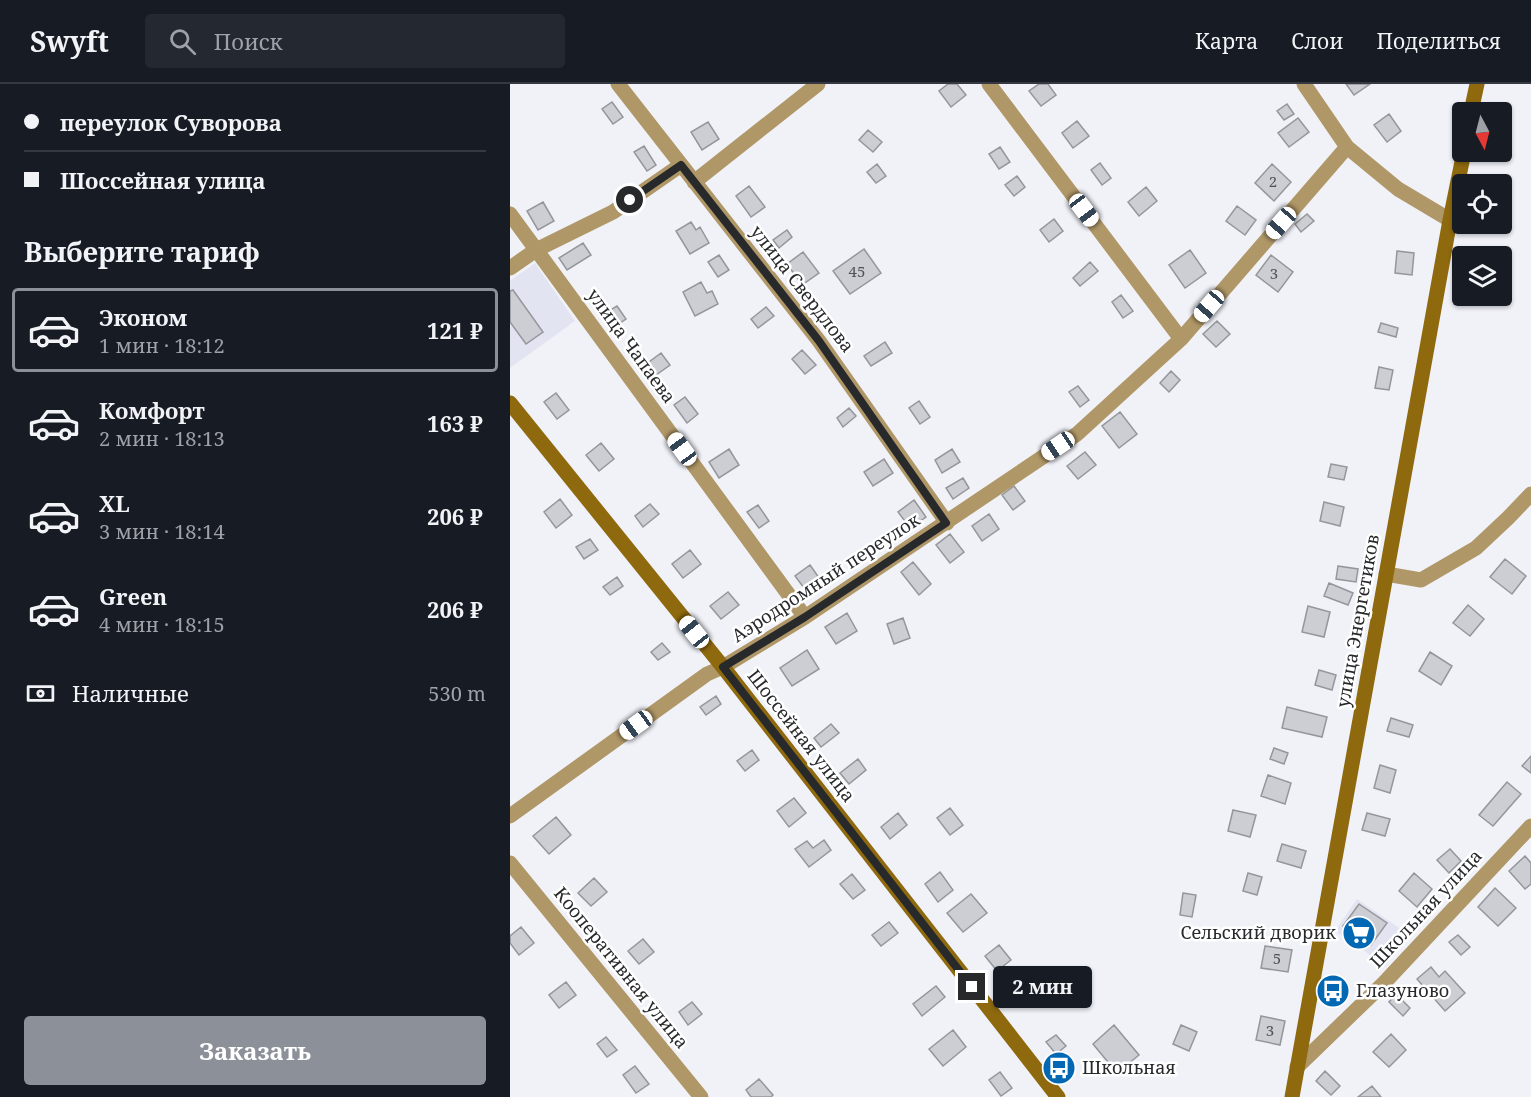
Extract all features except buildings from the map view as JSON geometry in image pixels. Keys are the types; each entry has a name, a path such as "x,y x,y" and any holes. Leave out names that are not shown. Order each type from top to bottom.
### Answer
{"street":[{"name":"улица Свердлова","path":"618,84 819,341 946,523"},
{"path":"694,182 818,84"},
{"path":"989,84 1180,339"},
{"path":"1304,84 1347,147 1398,189 1450,220"},
{"path":"1473,102 1477,84"},
{"name":"Аэродромный переулок","path":"510,816 707,674 723,667 805,617 1077,434 1180,339 1347,147"},
{"name":"улица Энергетиков","path":"1292,1097 1462,162"},
{"path":"510,268 536,250 613,212 681,165"},
{"name":"улица Чапаева","path":"510,214 805,617"},
{"name":"Шоссейная улица","path":"510,403 723,667 1058,1097"},
{"path":"1386,574 1421,580 1476,548 1531,494"},
{"name":"Школьная улица","path":"1297,1067 1384,983 1531,826"},
{"name":"Кооперативная улица","path":"510,863 701,1097"}],"shaded area":[{"path":"535,263 575,321 510,368 510,281"},
{"path":"1357,899 1408,934 1386,966 1335,931"}],"place":[{"name":"Сельский дворик","path":"1359,933"},
{"name":"Глазуново","path":"1333,991"},
{"name":"Школьная","path":"1059,1068"}],"route":[{"path":"630,200 681,165 819,341 946,523 805,617 723,667 972,987"}]}
